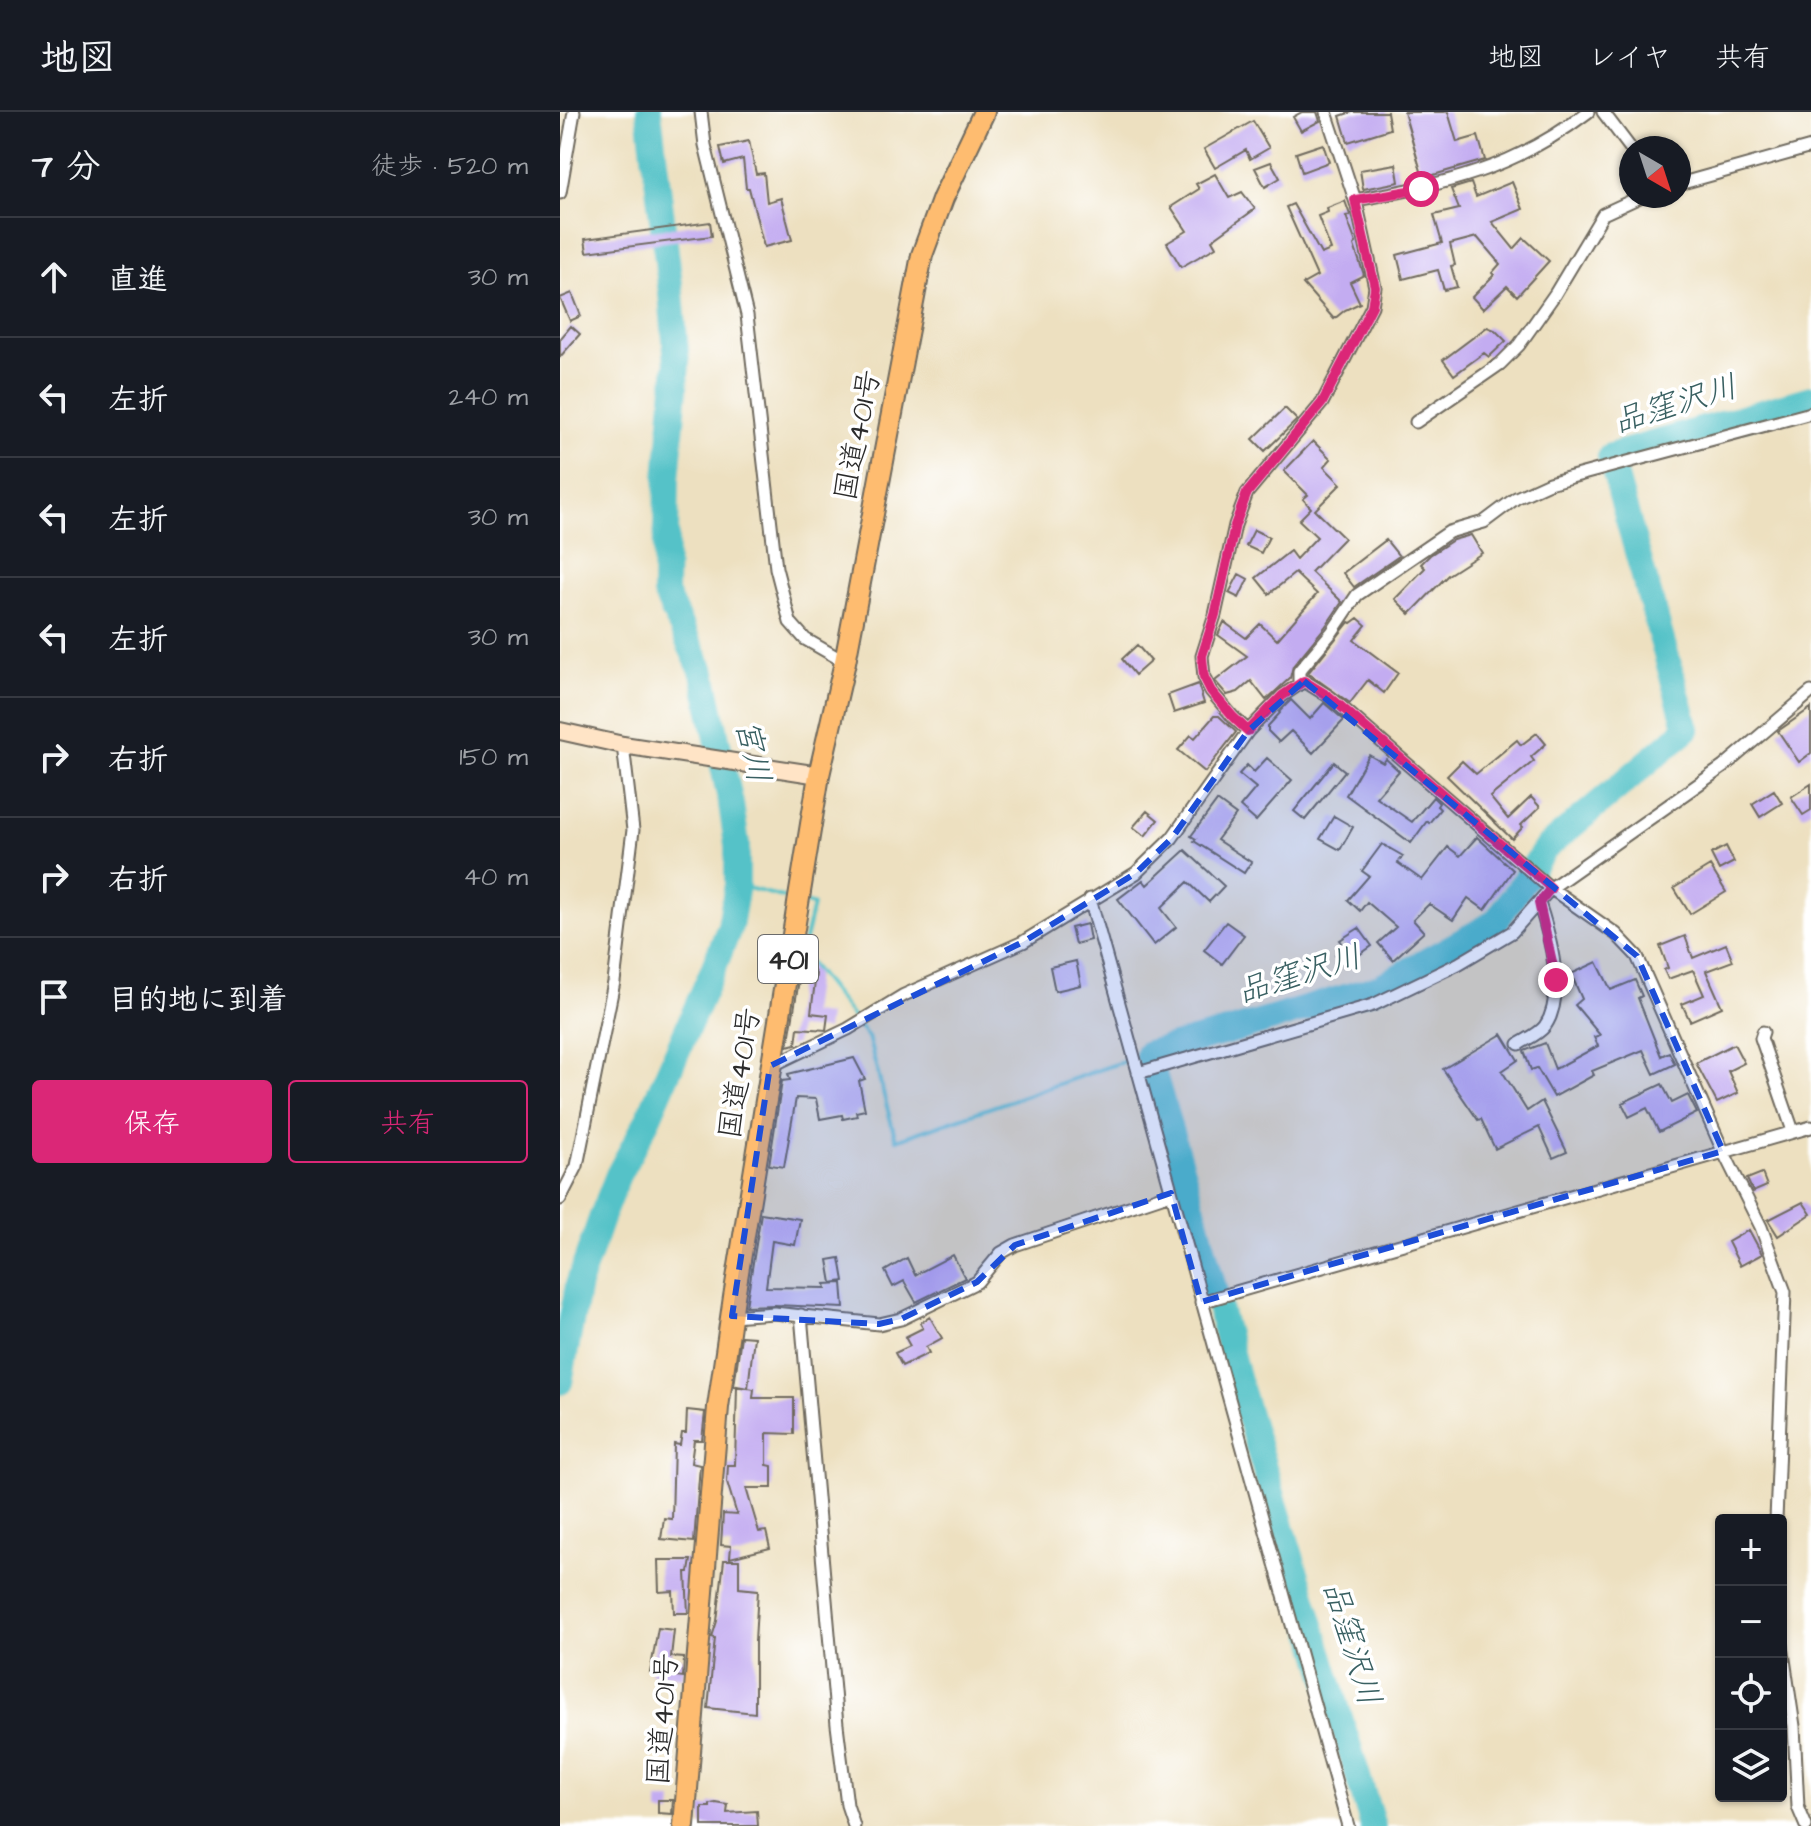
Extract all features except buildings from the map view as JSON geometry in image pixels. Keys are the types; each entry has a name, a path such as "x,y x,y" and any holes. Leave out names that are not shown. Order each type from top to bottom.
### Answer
{"highway":[{"name":"国道401号","path":"684,1826 718,1407 770,1066 810,773 845,662 922,255 943,198 984,112"}],"main road":[{"path":"560,731 627,746 810,773"}],"street":[{"path":"560,193 574,112"},
{"path":"701,112 705,145 747,315 776,568 790,622 805,639 845,662"},
{"path":"1248,731 1211,691 1204,677 1202,656 1215,615 1235,525 1247,493 1322,403 1372,306 1375,287 1355,200 1326,112"},
{"path":"1355,200 1435,186 1491,167 1522,155 1588,112"},
{"path":"1603,112 1621,136"},
{"path":"1691,181 1811,147"},
{"path":"1416,422 1484,377 1519,345 1555,294 1603,214 1619,207"},
{"path":"1299,683 1299,671 1332,632 1353,599 1449,532 1484,522 1516,498 1549,483 1811,413"},
{"path":"770,1066 848,1029 904,995 1023,942 1136,873 1172,838 1248,731 1282,696 1304,681 1330,697 1551,888 1616,934 1637,956 1723,1151 1761,1227 1785,1292 1776,1514"},
{"path":"1138,1073 1387,999 1458,964 1512,932 1551,888 1723,767 1811,692"},
{"path":"560,1199 577,1166 614,982 633,830 627,746"},
{"path":"1090,899 1348,1826"},
{"path":"1519,1044 1545,1026 1556,995 1551,954 1539,903"},
{"path":"1763,1032 1761,1038 1793,1131"},
{"path":"1201,1302 1811,1127"},
{"path":"732,1316 774,1313 879,1324 901,1319 977,1282 1001,1253 1015,1245 1171,1193"},
{"path":"801,1315 839,1741 847,1805 854,1826"},
{"path":"1784,1658 1794,1726 1798,1807 1806,1826"}],"highlighted area":[{"path":"1304,681 1637,956 1723,1151 1201,1302 1171,1193 1015,1245 977,1282 901,1319 879,1324 732,1316 770,1066 1023,942 1136,873 1172,838 1248,731"}],"waterway":[{"name":"宮川","path":"560,1382 578,1285 602,1216 712,972 730,926 737,885 737,845 731,804 703,673 665,593 667,479 677,364 649,112"},
{"name":"品窪沢川","path":"1373,1826 1240,1388 1148,1053 1379,987 1497,920 1546,848 1687,729 1610,456 1811,398"},
{"path":"737,885 793,900"},
{"path":"805,903 813,905 802,953 868,1037 896,1140 1148,1053"}],"route":[{"path":"1421,189 1355,200 1375,287 1372,306 1322,403 1247,493 1235,525 1215,615 1202,656 1204,677 1211,691 1248,731 1295,684 1304,681 1330,697 1551,888 1539,903 1556,980"}]}
